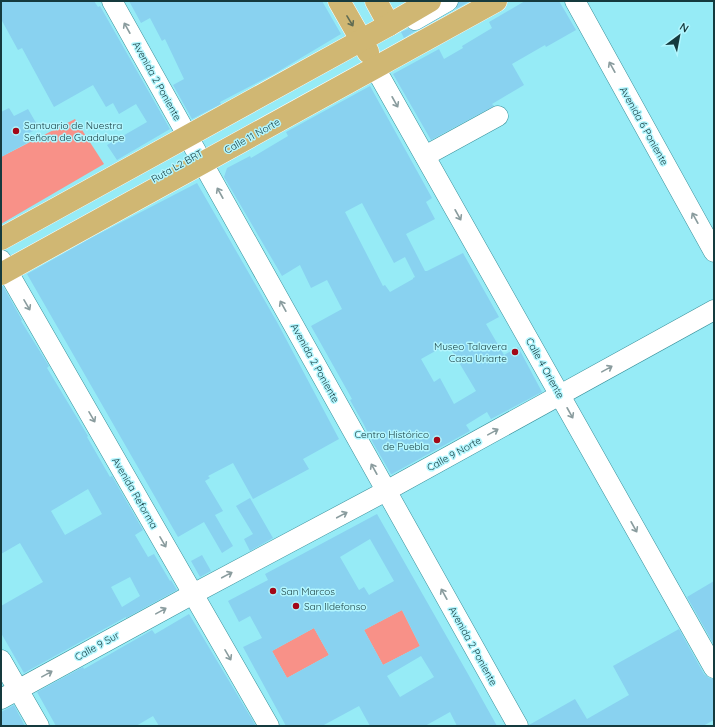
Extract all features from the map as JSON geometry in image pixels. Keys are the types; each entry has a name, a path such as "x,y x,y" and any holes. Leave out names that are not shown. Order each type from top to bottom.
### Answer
{"main road":[{"path":"338,1 369,54"},
{"path":"376,1 389,25"},
{"name":"Calle 11 Norte","path":"2,263 195,149 369,54 389,25 430,1"},
{"name":"Calle 11 Norte","path":"1,239 195,149 369,54 496,1"}],"street":[{"name":"Avenida 2 Poniente","path":"112,1 518,726"},
{"path":"369,54 448,1"},
{"path":"369,54 480,1"},
{"name":"Avenida 6 Poniente","path":"575,1 714,252"},
{"name":"Calle 4 Oriente","path":"369,54 714,668"},
{"path":"425,156 498,116"},
{"name":"Avenida Reforma","path":"2,263 269,726"},
{"name":"Calle 9 Norte","path":"193,594 386,491 714,310"},
{"name":"Calle 9 Sur","path":"1,699 193,594"},
{"path":"1,660 39,726"}],"shaded area":[{"path":"75,119 104,164 1,224 1,157"},
{"path":"402,610 420,646 383,665 364,630"},
{"path":"314,628 329,655 287,678 272,651"}],"building":[{"path":"1,1 94,1 98,7 100,6 170,129 117,160 107,145 147,122 136,104 119,114 113,103 106,107 93,85 54,107 22,48 18,50 1,19"},
{"path":"129,1 322,1 341,34 274,74 220,102 221,104 192,119 173,85 184,79 165,39 162,41 150,18 141,23"},
{"path":"459,1 470,1 456,9"},
{"path":"525,1 559,1 576,30 546,47 545,45 512,64 524,85 492,104 494,106 431,140 393,74 439,49 444,59 492,28 489,22"},
{"path":"408,29 415,31 404,38 401,32"},
{"path":"370,86 432,198 426,202 435,219 406,234 425,271 463,253 499,317 486,324 504,355 518,347 542,392 491,419 487,412 466,425 470,431 391,474 350,400 352,399 311,326 342,309 327,280 311,288 300,265 282,276 224,177 227,168 250,156 251,158 288,136 286,132","holes":["362,203 394,263 405,257 415,277 390,292 385,285 383,286 345,212","448,344 476,391 454,404 440,378 434,382 421,359"]},
{"name":"Santuario de Nuestra Señora de Guadalupe","path":"9,108 14,116 28,109 39,128 25,135 29,142 1,157 1,112"},
{"path":"197,183 277,322 339,439 303,459 309,469 253,499 233,463 208,476 210,478 205,481 223,511 215,515 233,546 222,553 204,522 178,537 27,274 91,238"},
{"path":"1,286 3,286 22,320 21,321 49,366 47,368 88,436 87,437 110,477 112,476 143,530 135,535 148,557 154,554 177,590 24,673 1,633 1,606 43,582 20,543 1,554","holes":["88,489 102,514 65,535 51,511","130,577 140,596 122,607 111,587"]},
{"path":"250,498 273,538 250,551 244,539 253,534 236,506"},
{"path":"377,514 497,726 457,726 450,712 425,726 370,726 359,706 322,726 286,726 243,647 262,638 250,616 239,622 228,601 268,580 265,574","holes":["370,539 394,581 369,595 364,587 359,590 340,557","402,610 420,646 383,665 364,630","314,628 329,655 287,678 272,651","421,656 434,677 400,697 387,676"]},
{"path":"202,555 211,571 200,577 191,561"},
{"path":"714,581 714,645 687,597"},
{"path":"189,614 256,726 159,726 153,716 136,726 56,726 37,692 83,667 84,669 152,630 155,634"},
{"path":"679,629 704,674 709,678 714,679 714,720 703,726 529,726 575,699 587,719 629,695 613,666"},
{"path":"14,705 25,726 1,726 1,712"}],"place":[{"name":"Santuario de Nuestra Señora de Guadalupe","path":"16,131"},
{"name":"Museo Talavera Casa Uriarte","path":"515,352"},
{"name":"Centro Histórico de Puebla","path":"437,440"},
{"name":"San Marcos","path":"273,591"},
{"name":"San Ildefonso","path":"296,606"}]}
